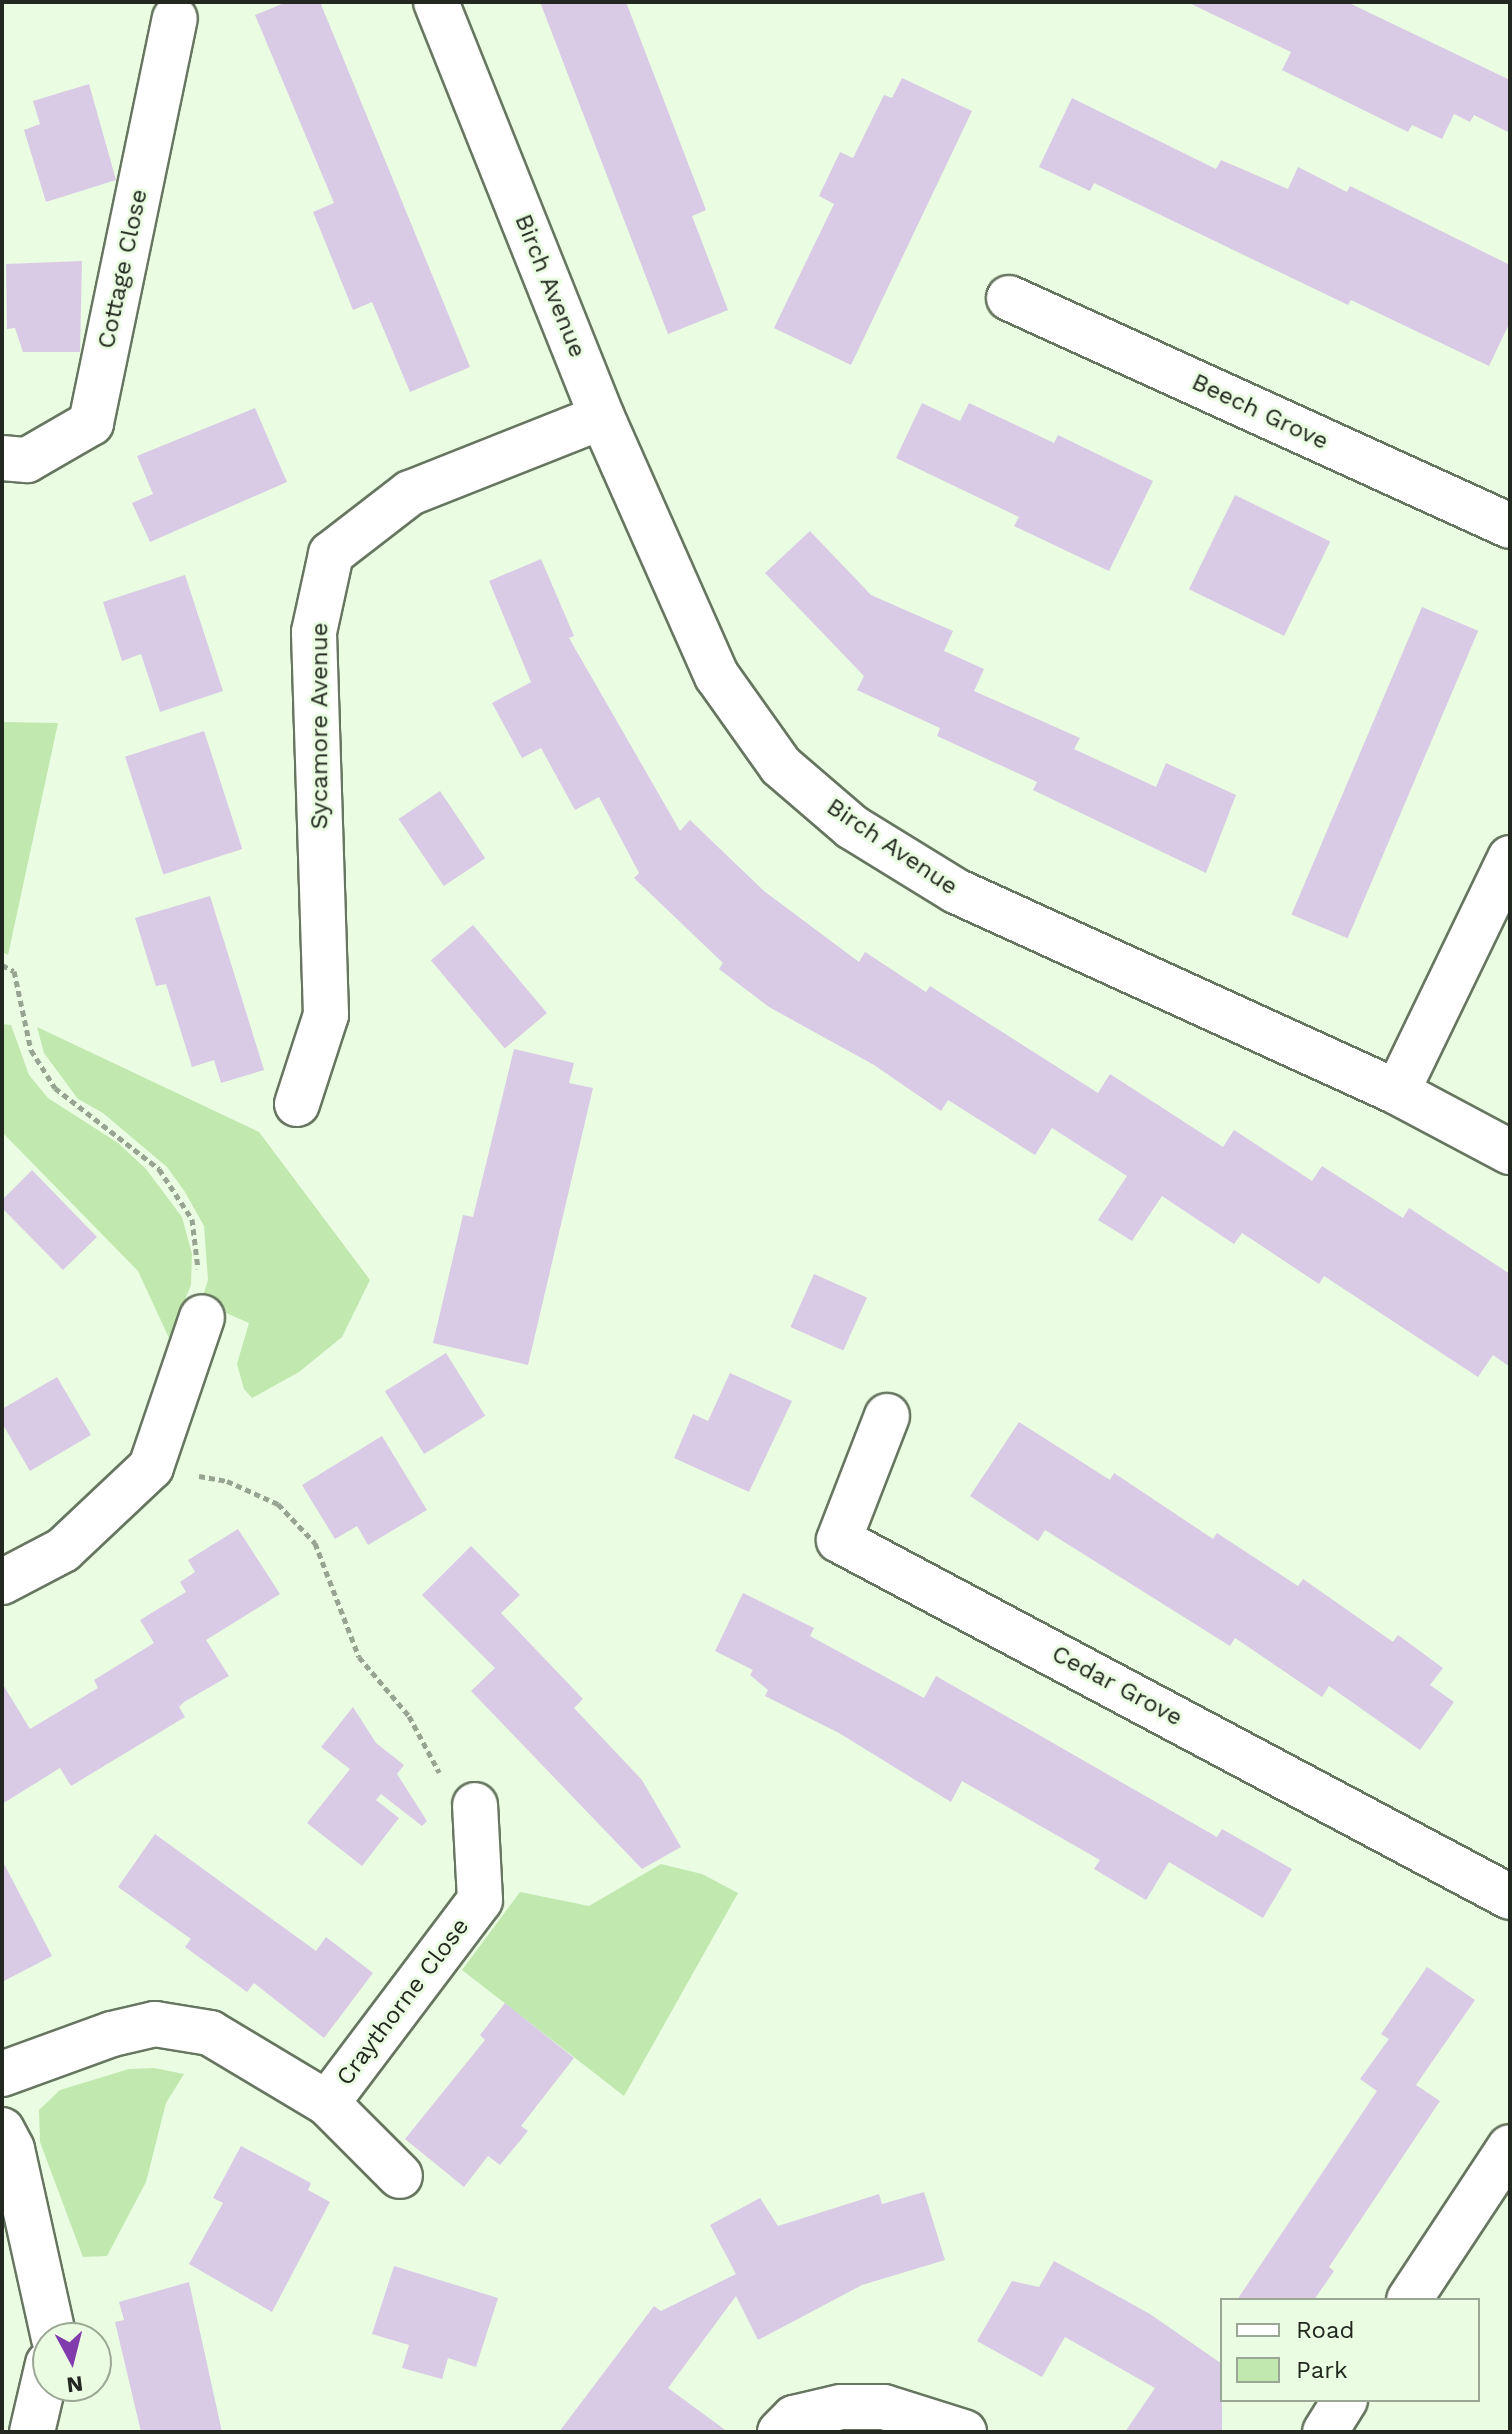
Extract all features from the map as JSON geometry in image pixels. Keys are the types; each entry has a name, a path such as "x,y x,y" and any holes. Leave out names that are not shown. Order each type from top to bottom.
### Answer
{"street":[{"name":"Birch Avenue","path":"436,2 602,417 717,676 781,766 852,827 956,891 1397,1092 1510,1152"},
{"name":"Cottage Close","path":"2,458 27,460 91,423 175,19"},
{"name":"Beech Grove","path":"1009,298 1510,526"},
{"name":"Sycamore Avenue","path":"297,1104 326,1015 314,632 331,554 410,493 602,417"},
{"path":"1397,1092 1510,858"},
{"path":"2,1582 63,1550 151,1467 202,1317"},
{"name":"Cedar Grove","path":"887,1416 839,1540 1510,1897"},
{"name":"Craythorne Close","path":"327,2103 480,1900 475,1805"},
{"name":"Craythorne Close","path":"2,2074 155,2024 210,2033 327,2103 400,2176"},
{"path":"2,2130 12,2149 50,2322"},
{"path":"1410,2298 1510,2147"},
{"path":"32,2432 39,2402"},
{"path":"1325,2432 1344,2402"},
{"path":"780,2432 794,2418 841,2407 884,2407 964,2432"}],"path":[{"path":"2,965 14,971 31,1050 55,1088 159,1169 192,1219 202,1317"},
{"path":"151,1467 227,1481 278,1504 305,1533 341,1602 359,1657 409,1716 455,1801 475,1805"}],"green space":[{"path":"2,722 58,723 8,955 2,952"},
{"path":"2,1024 11,1025 29,1075 48,1098 118,1143 146,1169 182,1217 192,1254 191,1285 169,1338 138,1271 2,1132"},
{"path":"37,1027 259,1132 370,1280 342,1337 299,1372 252,1398 244,1389 237,1364 249,1323 201,1302 208,1280 204,1226 185,1192 167,1167 103,1113 78,1099 44,1053"},
{"path":"661,1864 702,1874 738,1893 624,2096 462,1970 520,1892 589,1906"},
{"path":"154,2068 184,2074 166,2103 146,2182 107,2256 83,2257 40,2142 39,2110 60,2090 129,2069"}],"building":[{"path":"287,2 320,2 470,367 410,392 372,302 353,310 313,212 334,203 255,15"},
{"path":"540,2 626,2 706,210 692,216 728,310 668,334"},
{"path":"1187,2 1347,2 1510,80 1510,133 1474,115 1470,122 1454,114 1442,139 1412,125 1408,132 1282,70 1291,52"},
{"path":"902,78 972,111 851,365 774,328 834,204 819,196 840,152 853,158 884,95 892,98"},
{"path":"89,84 116,180 46,202 24,130 40,124 33,101"},
{"path":"1072,98 1216,169 1221,160 1288,189 1298,167 1347,192 1350,186 1510,265 1510,322 1489,366 1351,300 1348,305 1094,183 1090,191 1039,167"},
{"path":"82,261 80,352 23,352 15,328 7,329 6,264"},
{"path":"922,403 960,421 969,403 1054,443 1058,435 1153,481 1109,571 1014,526 1019,517 896,458"},
{"path":"255,408 287,482 150,542 132,503 153,494 137,456"},
{"path":"1235,495 1330,541 1284,636 1189,589"},
{"path":"810,531 871,595 953,631 944,651 984,669 974,691 1080,738 1074,749 1156,787 1166,763 1236,795 1206,873 1033,790 1037,782 937,736 940,728 857,690 864,676 765,573"},
{"path":"541,559 574,636 569,638 680,831 690,820 764,891 859,962 865,952 926,992 930,986 1098,1093 1110,1074 1223,1147 1234,1130 1312,1181 1322,1166 1403,1218 1409,1208 1510,1274 1510,1367 1493,1355 1478,1377 1324,1276 1319,1284 1242,1233 1234,1244 1162,1196 1132,1241 1098,1220 1127,1176 1052,1128 1035,1155 948,1100 941,1111 874,1065 769,1007 719,969 723,963 634,878 639,873 599,797 575,810 541,748 522,758 492,703 531,682 489,581"},
{"path":"185,575 223,691 160,712 141,654 122,661 103,602"},
{"path":"1422,607 1478,631 1348,938 1291,914"},
{"path":"204,731 242,849 163,875 125,757"},
{"path":"440,791 485,858 444,886 399,819"},
{"path":"210,896 264,1070 221,1083 214,1060 192,1067 166,984 156,986 135,918"},
{"path":"473,925 547,1013 505,1048 431,960"},
{"path":"514,1049 574,1063 569,1083 593,1088 528,1365 433,1343 463,1215 473,1217"},
{"path":"32,1170 97,1237 63,1270 2,1208 2,1200"},
{"path":"814,1274 867,1298 843,1351 790,1327"},
{"path":"446,1353 485,1416 424,1454 385,1391"},
{"path":"730,1373 792,1401 749,1492 674,1458 693,1414 708,1421"},
{"path":"57,1377 91,1435 30,1471 2,1423 2,1409"},
{"path":"1019,1422 1110,1480 1114,1473 1213,1539 1217,1533 1298,1586 1303,1579 1393,1642 1398,1635 1443,1668 1430,1685 1454,1702 1420,1750 1329,1686 1322,1697 1235,1638 1230,1646 1045,1530 1038,1541 970,1496"},
{"path":"382,1436 427,1510 368,1545 357,1526 335,1539 302,1485"},
{"path":"238,1529 280,1594 206,1640 229,1676 184,1702 179,1707 185,1717 71,1786 60,1768 2,1804 2,1683 30,1729 98,1688 94,1680 154,1643 140,1620 186,1592 180,1582 195,1572 188,1560"},
{"path":"471,1546 520,1595 501,1613 583,1699 574,1708 642,1780 681,1847 642,1869 471,1691 495,1668 422,1595"},
{"path":"743,1593 814,1628 810,1636 924,1698 936,1676 1217,1837 1222,1829 1292,1869 1263,1918 1169,1862 1146,1900 1094,1869 1100,1860 962,1781 951,1802 839,1733 765,1696 768,1690 750,1675 753,1670 715,1651"},
{"path":"353,1707 376,1743 404,1765 397,1774 427,1821 422,1826 381,1794 376,1800 399,1818 362,1866 307,1823 350,1769 321,1747"},
{"path":"155,1834 316,1951 326,1937 373,1973 324,2038 254,1983 247,1992 185,1947 191,1939 118,1887"},
{"path":"2,1860 52,1956 2,1982"},
{"path":"1427,1967 1475,2000 1416,2085 1440,2101 1329,2267 1334,2271 1315,2298 1238,2298 1377,2091 1360,2079 1389,2039 1381,2034"},
{"path":"505,2003 574,2058 521,2126 528,2131 500,2165 488,2156 464,2187 405,2139 485,2040 480,2035"},
{"path":"241,2146 311,2183 308,2190 330,2202 272,2312 189,2264 223,2203 213,2198"},
{"path":"924,2192 945,2260 862,2285 758,2340 736,2296 668,2388 728,2432 559,2432 654,2306 661,2311 736,2274 710,2225 760,2198 778,2226 879,2194 882,2204"},
{"path":"1054,2261 1150,2314 1220,2363 1222,2432 1125,2432 1155,2388 1065,2337 1042,2377 977,2341 1012,2281 1039,2287"},
{"path":"394,2266 498,2298 476,2367 448,2358 442,2379 402,2368 409,2345 372,2334"},
{"path":"189,2282 222,2432 141,2432 115,2322 124,2320 119,2302"}]}
